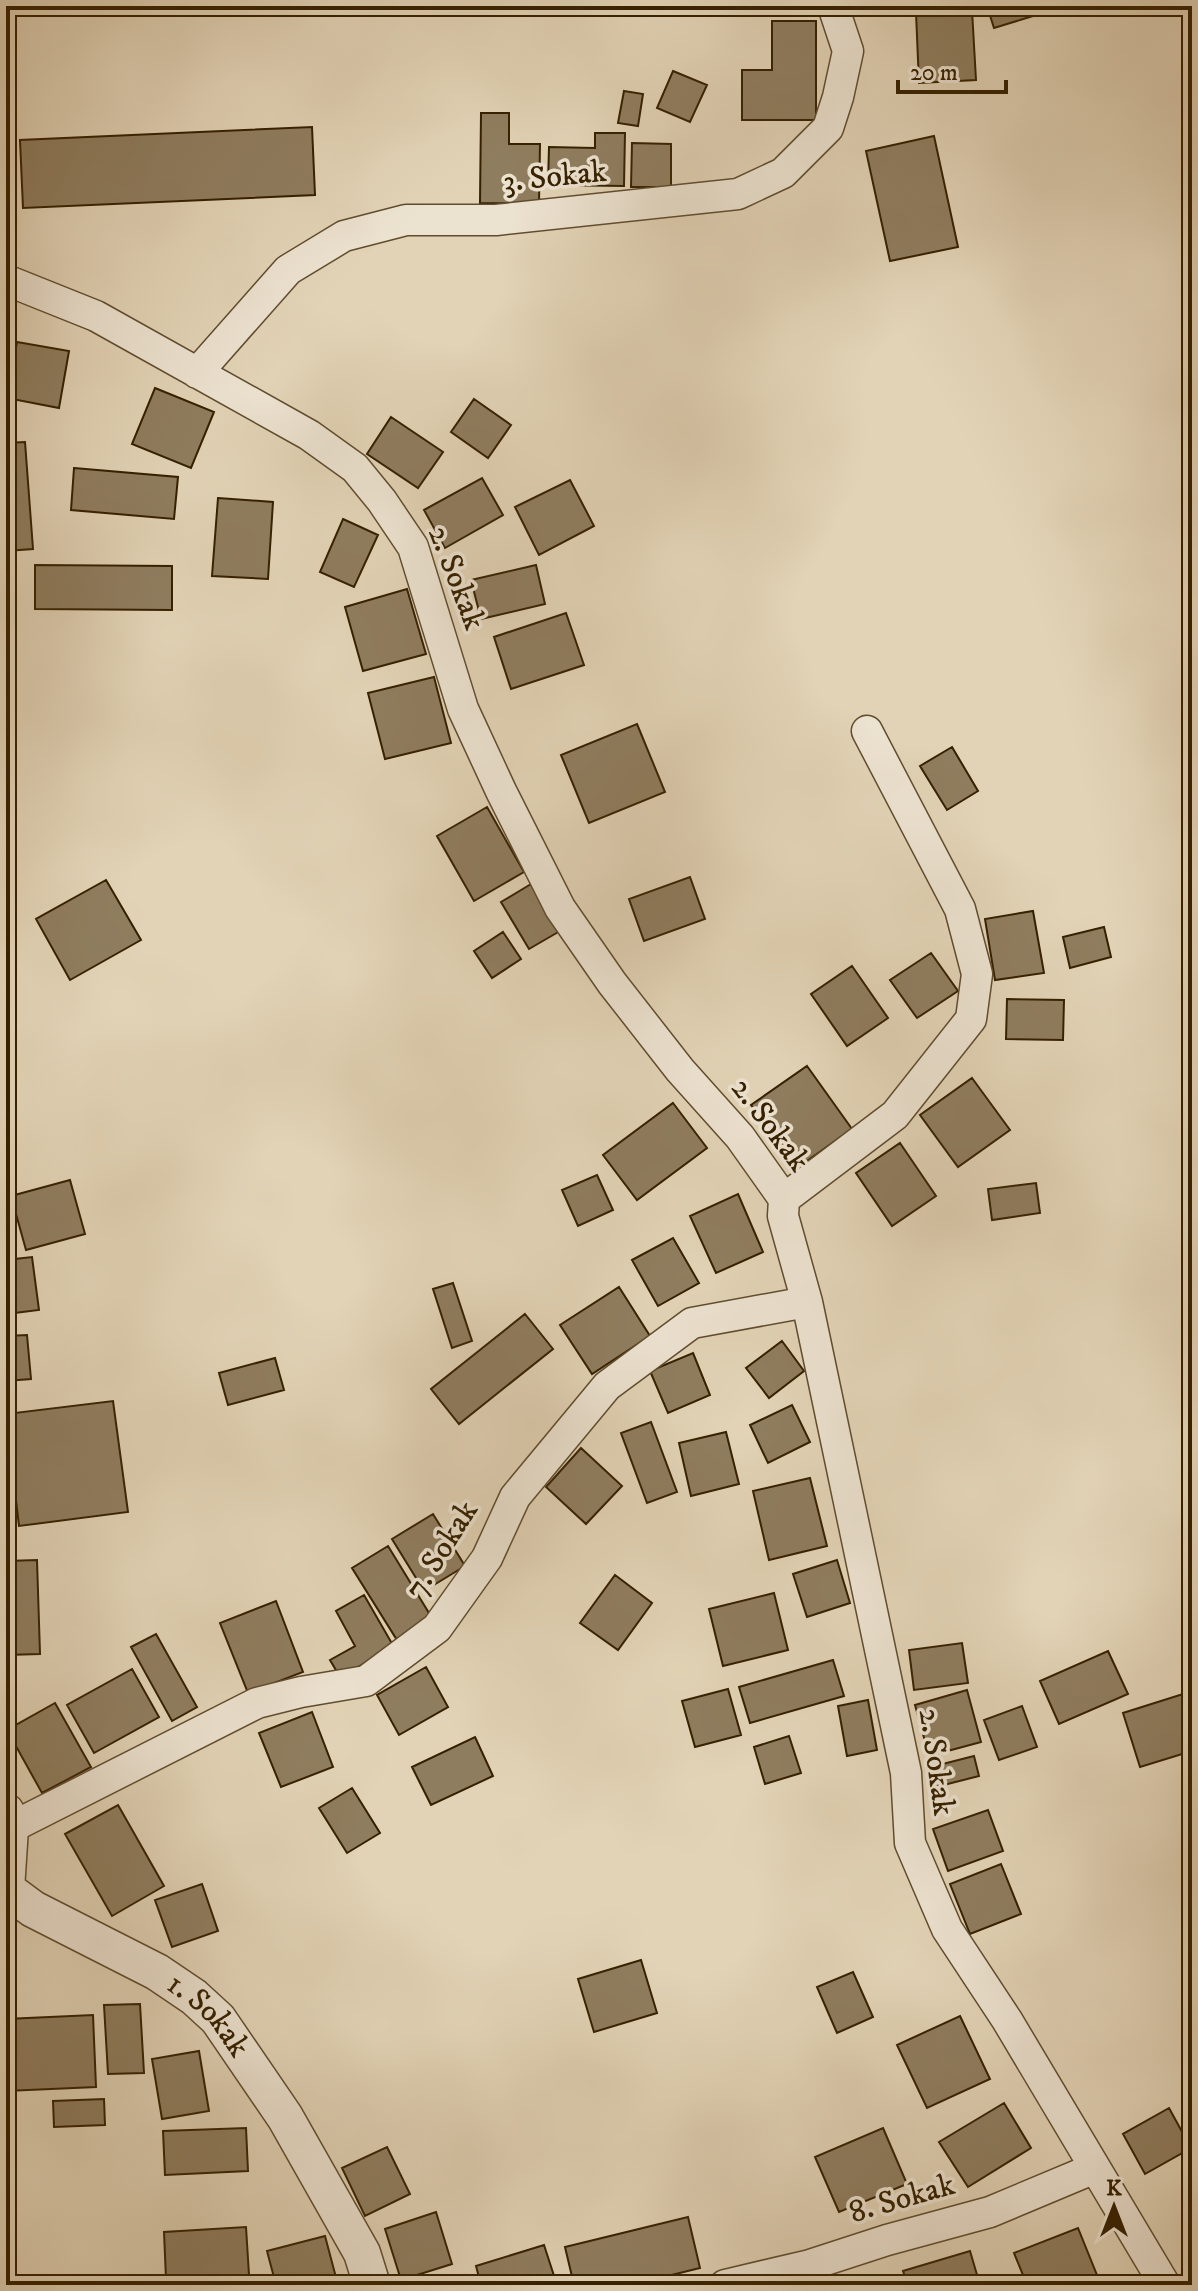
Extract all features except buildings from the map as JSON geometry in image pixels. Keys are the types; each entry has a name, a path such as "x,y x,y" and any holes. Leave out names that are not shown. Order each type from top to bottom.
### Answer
{"street":[{"name":"3. Sokak","path":"197,373 288,270 344,236 406,220 496,220 738,194 783,173 828,128 838,97 848,51 833,6"},
{"name":"2. Sokak","path":"6,280 96,316 309,435 355,468 413,547 463,709 560,908 612,983 680,1070 740,1137 784,1199 783,1216 807,1302 906,1773 910,1843 947,1929 1007,2020 1165,2285"},
{"path":"784,1199 895,1115 971,1019 977,974 960,909 867,731"},
{"name":"7. Sokak","path":"8,1820 257,1703 366,1681 437,1628 487,1558 515,1497 607,1386 692,1323 807,1302"},
{"name":"1. Sokak","path":"8,1820 6,1889 20,1912 157,1972 194,1997 218,2019 285,2117 362,2253 372,2285"},
{"name":"8. Sokak","path":"725,2285 810,2265 990,2212 1095,2168"}]}
